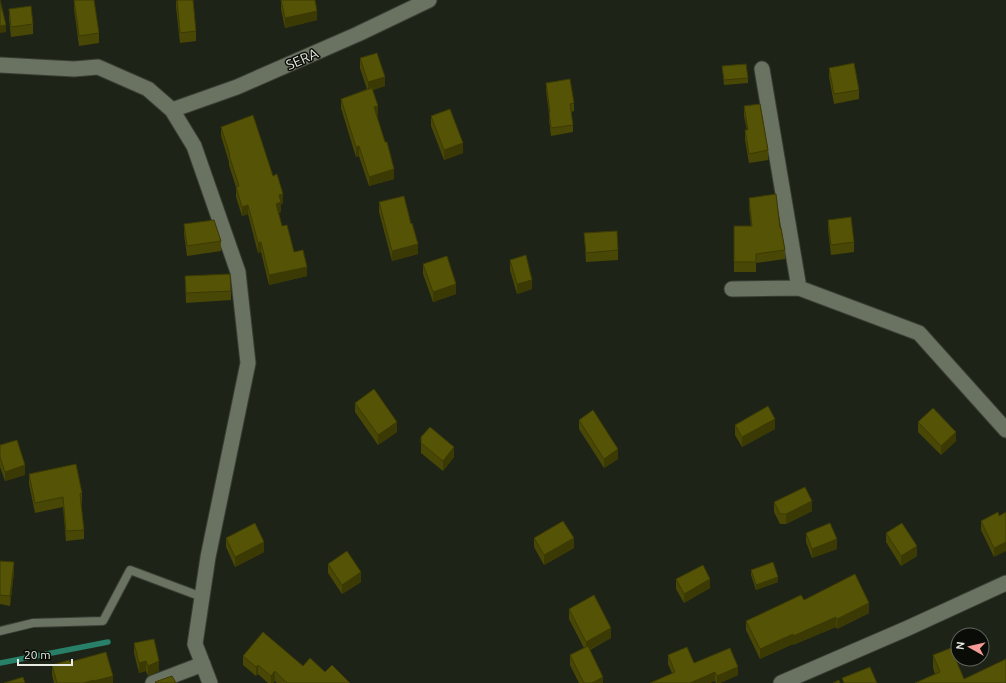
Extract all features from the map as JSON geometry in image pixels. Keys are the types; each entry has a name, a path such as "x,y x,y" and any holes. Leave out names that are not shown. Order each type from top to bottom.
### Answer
{"street":[{"name":"SERA","path":"172,110 237,87 358,34 430,0"},
{"path":"0,64 74,69 98,67 148,89 172,110 194,146 238,272 248,363 208,557 195,644 210,683"},
{"path":"762,69 799,288"},
{"path":"732,289 799,288 919,333 1006,430"},
{"path":"781,683 1006,584"},
{"path":"153,683 203,664"}],"lane":[{"path":"0,631 33,623 103,621 130,570 202,596"}],"building":[{"path":"0,0 6,25 0,26"},
{"path":"74,0 94,0 99,33 79,36"},
{"path":"177,0 193,0 196,31 180,33"},
{"path":"281,0 315,0 317,11 285,18"},
{"path":"31,6 33,24 11,27 9,9"},
{"path":"377,53 385,77 368,82 360,58"},
{"path":"854,63 859,90 834,94 829,68"},
{"path":"746,64 748,78 724,80 722,66"},
{"path":"570,79 574,103 570,104 573,125 551,128 546,83"},
{"path":"372,88 378,106 374,107 385,142 387,142 394,169 369,177 359,146 356,147 341,99"},
{"path":"760,104 768,150 749,154 745,130 748,130 744,106"},
{"path":"450,109 463,143 444,150 431,116"},
{"path":"253,115 273,176 277,174 283,194 279,195 281,202 276,204 282,226 287,225 294,252 303,250 307,267 269,275 261,242 258,243 248,205 242,207 236,187 239,186 221,127"},
{"path":"776,194 780,228 785,250 756,254 756,262 734,262 734,226 752,226 749,198"},
{"path":"404,196 418,244 392,251 379,202"},
{"path":"851,217 854,242 831,245 828,220"},
{"path":"214,220 221,241 187,246 184,224"},
{"path":"617,231 618,250 586,253 584,233"},
{"path":"526,255 532,280 517,284 510,260"},
{"path":"447,256 456,284 433,292 423,264"},
{"path":"230,274 231,291 186,293 185,276"},
{"path":"374,389 397,422 378,435 355,403"},
{"path":"768,406 775,419 742,437 735,425"},
{"path":"933,408 956,432 941,446 918,422"},
{"path":"593,410 618,449 604,459 579,420"},
{"path":"430,427 454,447 443,461 421,443 421,437"},
{"path":"17,440 25,465 5,472 0,457 0,445"},
{"path":"76,464 82,493 80,494 84,530 66,531 63,497 35,503 29,474"},
{"path":"805,487 812,501 786,514 780,514 774,502"},
{"path":"998,512 999,516 1006,512 1006,542 994,548 981,521"},
{"path":"563,521 574,538 544,555 534,538"},
{"path":"255,523 264,542 235,557 226,538"},
{"path":"830,523 837,539 812,549 806,533"},
{"path":"902,523 917,546 901,556 886,533"},
{"path":"347,551 361,572 342,585 328,564"},
{"path":"0,561 14,562 10,596 0,595"},
{"path":"773,562 778,577 756,585 751,570"},
{"path":"703,565 710,579 684,594 676,579"},
{"path":"855,574 869,603 837,619 836,617 760,649 746,621 801,595 804,600"},
{"path":"594,595 611,628 586,642 569,609"},
{"path":"263,632 303,666 310,658 325,672 332,665 350,683 287,683 275,671 271,676 258,665 256,667 243,656"},
{"path":"154,639 159,661 148,666 146,661 139,663 134,643"},
{"path":"588,646 603,677 592,683 584,683 570,655"},
{"path":"687,647 694,663 730,648 738,667 717,676 715,672 690,683 650,683 675,672 668,655"},
{"path":"950,648 950,667 959,667 964,679 1006,659 1006,683 915,683 940,672 933,655"},
{"path":"106,652 113,676 83,683 57,683 52,665 69,660 70,662"},
{"path":"870,667 877,683 844,683 842,678"},
{"path":"172,676 176,683 155,682"},
{"path":"23,677 25,683 4,683"},
{"path":"839,680 840,683 833,683"}],"waterway":[{"path":"0,663 108,642"}]}
